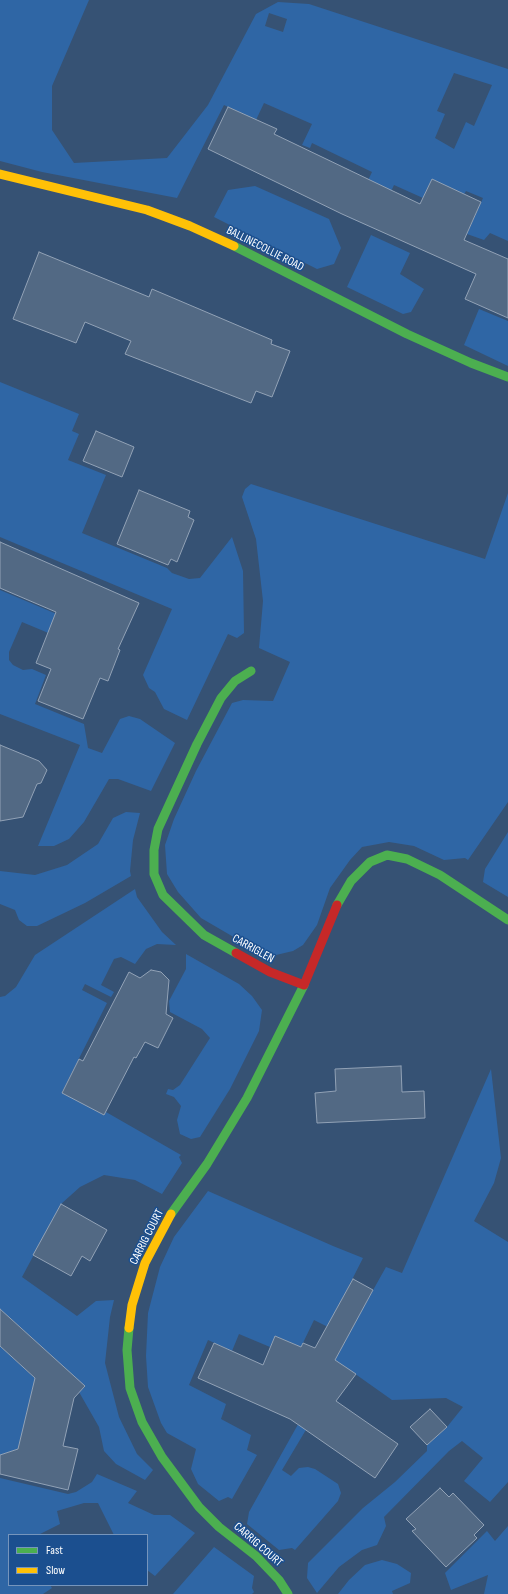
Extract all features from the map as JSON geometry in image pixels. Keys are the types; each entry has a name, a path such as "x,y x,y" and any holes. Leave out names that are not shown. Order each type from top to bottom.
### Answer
{"street":[{"name":"BALLINECOLLIE ROAD","path":"0,174 147,210 190,226 222,240 407,334 471,362 508,376"},
{"name":"CARRIGLEN","path":"251,671 235,681 221,698 197,744 158,829 154,850 154,874 163,895 204,935 270,972 304,985"},
{"path":"304,985 337,905 351,880 370,862 387,855 406,858 440,875 508,920"},
{"name":"CARRIG COURT","path":"288,1594 279,1580 256,1556 219,1527 199,1507 162,1458 142,1422 130,1388 127,1350 132,1305 145,1263 165,1223 207,1164 248,1098 304,985"}],"shaded area":[{"path":"0,0 89,0 52,86 52,130 74,163 167,158 208,105 256,14 278,2 309,4 508,69 508,241 490,233 484,240 467,234 483,198 466,191 463,196 432,179 423,198 394,185 374,228 350,218 372,172 312,143 310,148 302,145 312,124 264,103 256,120 224,105 177,198 42,172 0,161","holes":["269,13 287,19 283,32 265,26","454,73 492,85 474,126 466,122 454,149 435,138 445,114 437,111"]},
{"path":"255,186 329,219 341,248 334,264 317,269 214,217 228,190"},
{"path":"371,235 410,253 400,274 424,289 411,312 403,314 347,287"},
{"path":"479,309 508,321 508,366 464,345"},
{"path":"0,382 79,414 72,431 79,434 68,460 106,475 82,533 167,568 172,573 189,579 200,578 232,537 243,571 244,633 237,638 228,634 187,720 164,709 155,692 149,688 143,675 172,609 0,537"},
{"path":"251,484 485,559 508,493 508,802 468,860 465,858 444,860 414,846 389,842 362,847 350,860 330,888 317,925 303,945 293,951 276,955 261,953 201,918 178,892 167,874 165,845 174,819 196,771 232,703 243,700 273,701 290,662 259,648 263,601 256,539 242,497 245,489"},
{"path":"0,590 66,618 58,637 22,622 9,652 9,660 13,665 23,670 32,669 46,675 35,704 84,724 88,748 102,753 120,719 129,716 140,719 175,743 151,791 118,779 109,779 84,822 69,839 54,846 38,846 80,745 0,714"},
{"path":"126,812 140,813 133,840 130,871 131,876 85,903 37,926 27,926 19,920 15,910 0,904 0,871 35,875 67,865 98,844 113,818"},
{"path":"508,832 508,897 483,882 485,869"},
{"path":"135,889 137,897 162,932 176,945 157,944 146,949 135,964 121,957 114,959 101,985 114,992 111,997 85,984 82,990 107,1003 62,1092 104,1115 106,1112 181,1155 179,1157 182,1163 162,1194 135,1180 104,1175 80,1187 61,1204 22,1277 77,1316 96,1301 114,1300 110,1317 105,1363 119,1417 137,1454 153,1470 145,1480 116,1464 104,1451 99,1427 79,1392 85,1387 9,1317 0,1326 0,997 5,996 16,987 35,955"},
{"path":"186,954 239,984 252,996 262,1010 259,1031 230,1089 200,1137 191,1139 180,1134 177,1120 181,1106 174,1097 166,1094 168,1089 173,1090 180,1085 210,1038 202,1029 170,1012 169,1001 186,969"},
{"path":"491,1069 501,1158 494,1183 474,1221 508,1242 508,1482 490,1502 464,1481 483,1458 462,1441 449,1451 384,1517 386,1526 377,1545 362,1550 339,1567 317,1593 307,1578 308,1563 363,1508 395,1482 427,1451 427,1445 447,1427 463,1407 446,1398 392,1400 344,1366 282,1470 291,1476 299,1468 308,1467 315,1469 338,1484 341,1493 338,1501 295,1550 292,1548 279,1550 247,1524 249,1512 386,1267 402,1273"},
{"path":"208,1191 363,1258 328,1327 314,1320 301,1347 275,1336 270,1347 239,1334 232,1351 208,1340 189,1385 226,1404 221,1419 251,1435 247,1450 257,1455 232,1499 228,1497 219,1501 198,1484 191,1469 196,1449 167,1433 161,1423 148,1387 146,1356 148,1313 160,1267 174,1237"},
{"path":"0,1346 40,1383 16,1458 0,1455"},
{"path":"97,1474 137,1491 128,1503 154,1515 170,1515 195,1533 155,1576 148,1571 148,1534 114,1534 98,1503 84,1503 57,1511 60,1524 40,1534 8,1534 8,1586 51,1586 52,1588 43,1594 0,1594 0,1478 68,1494 76,1492 92,1482"},
{"path":"508,1526 508,1594 484,1594 488,1575 451,1590 445,1573 487,1531 495,1541"},
{"path":"214,1547 254,1576 252,1588 254,1592 252,1594 173,1594"},
{"path":"382,1560 397,1564 411,1573 410,1583 392,1591 393,1594 338,1594 349,1580 365,1565"}],"building":[{"path":"228,107 277,129 274,134 420,204 432,179 481,202 464,240 508,259 508,318 465,299 476,274 342,214 208,149"},
{"path":"39,252 149,297 152,289 272,340 271,344 290,351 272,397 256,391 251,403 125,354 131,341 85,322 76,343 13,319"},
{"path":"96,431 134,447 122,477 83,461"},
{"path":"139,490 190,511 188,517 194,520 177,562 171,559 168,565 117,544"},
{"path":"0,542 139,603 118,649 120,650 108,681 100,678 83,719 38,701 51,669 36,663 56,612 0,588"},
{"path":"0,745 39,761 47,770 41,783 37,784 23,817 0,821"},
{"path":"151,970 161,972 169,980 166,1014 173,1018 158,1048 145,1042 136,1058 134,1057 104,1115 62,1093 79,1059 83,1061 129,972 140,978"},
{"path":"401,1066 402,1092 424,1091 425,1118 317,1123 315,1093 336,1091 335,1069"},
{"path":"61,1204 107,1230 90,1261 82,1256 71,1276 33,1255"},
{"path":"353,1279 373,1290 335,1360 356,1374 336,1401 398,1444 375,1478 290,1419 198,1378 214,1343 263,1365 275,1336 301,1347 303,1343 315,1348"},
{"path":"0,1309 85,1386 74,1398 63,1446 78,1449 68,1490 0,1474 0,1455 18,1449 35,1378 0,1346"},
{"path":"430,1409 447,1427 427,1445 410,1427"},
{"path":"440,1488 449,1497 453,1493 484,1525 474,1535 477,1538 446,1567 412,1531 416,1529 406,1519"}],"traffic: fast":[{"path":"234,246 407,334 471,363 508,377"},
{"path":"236,953 204,935 163,895 154,874 154,850 158,829 197,744 221,698 235,681 251,671"},
{"path":"337,905 351,881 370,862 387,855 407,859 440,875 508,920"},
{"path":"171,1214 207,1164 247,1098 304,985"},
{"path":"129,1328 127,1350 130,1388 142,1422 162,1457 199,1507 219,1527 256,1556 279,1580 288,1594"}],"traffic: slow":[{"path":"0,174 147,210 190,226 234,246"},
{"path":"129,1328 132,1305 145,1263 171,1214"}],"traffic: jam":[{"path":"236,953 270,972 304,985 337,905"}]}
